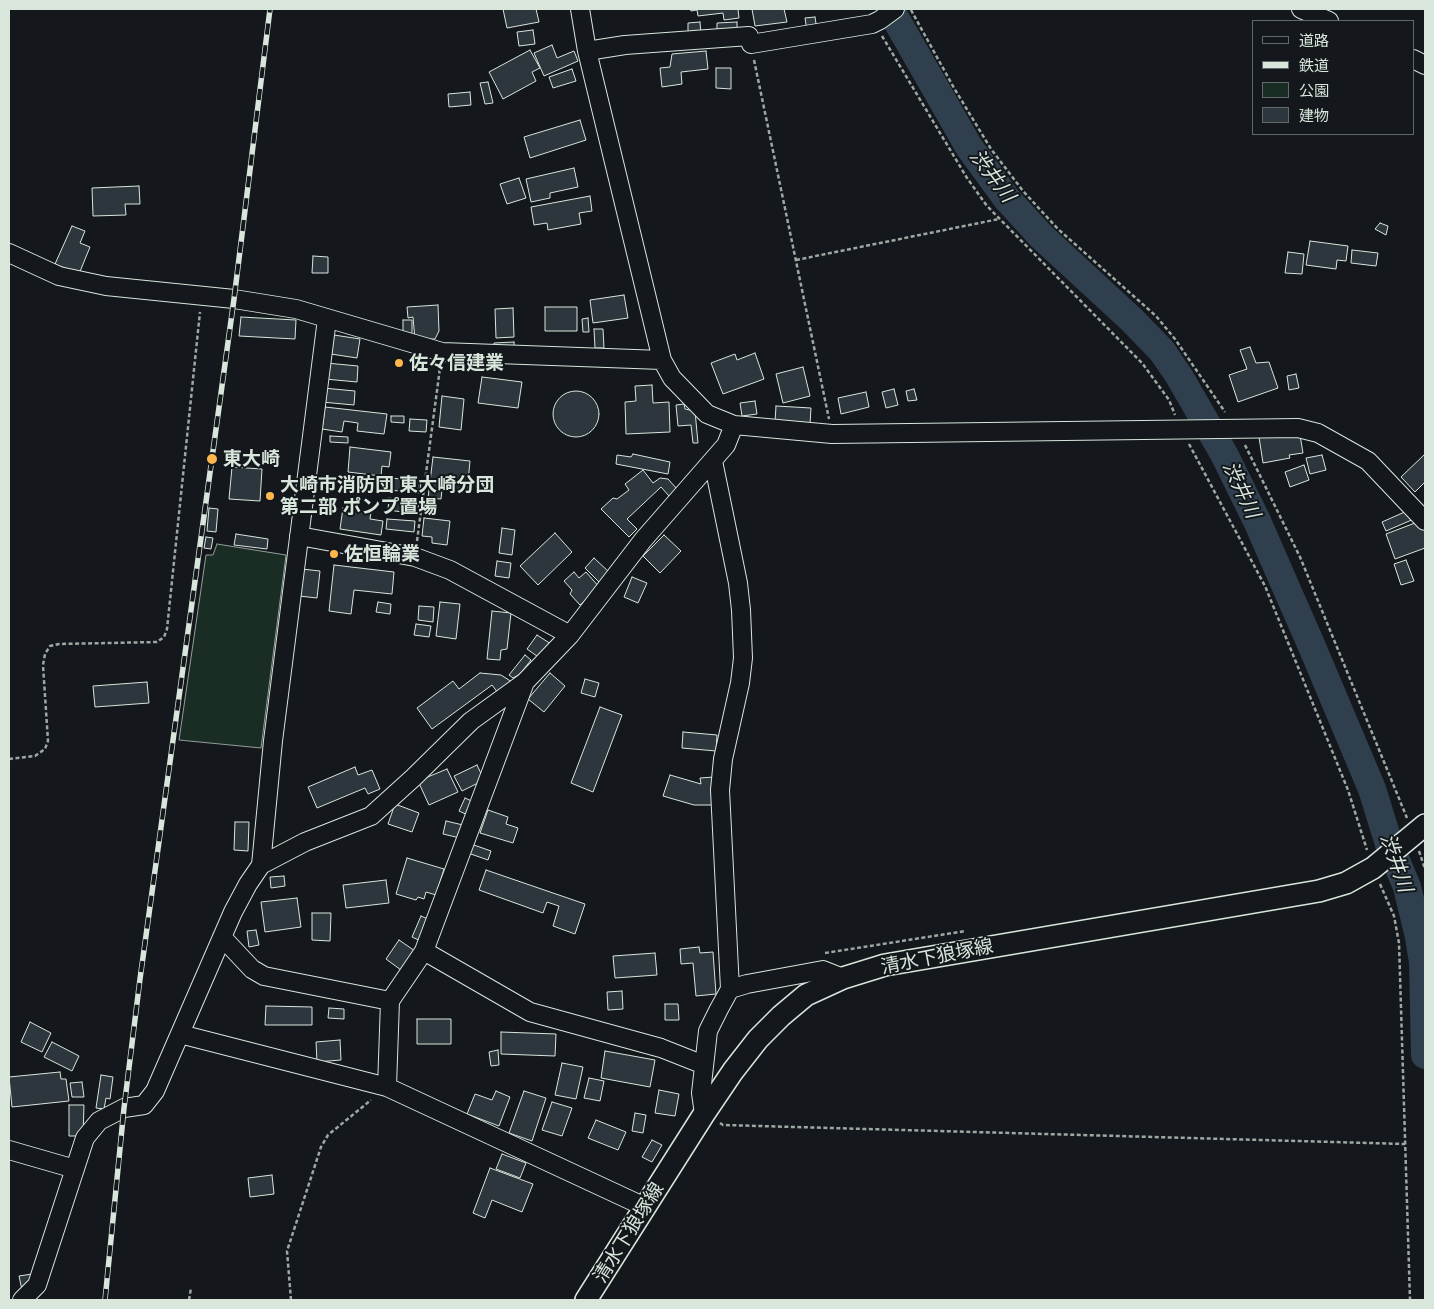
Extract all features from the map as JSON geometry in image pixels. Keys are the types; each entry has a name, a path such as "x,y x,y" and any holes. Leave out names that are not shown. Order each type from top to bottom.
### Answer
{"main road":[{"name":"清水下狼塚線","path":"586,1300 733,1071 758,1039 780,1016 806,995 843,978 885,965 1319,891 1346,883 1378,864 1414,835"}],"street":[{"path":"580,9 587,51 662,360 672,378 707,414 734,425 832,434 1298,428 1318,433 1368,462 1425,521"},
{"path":"587,51 625,45 749,36 750,44 876,22 895,9"},
{"path":"1301,9 1326,20"},
{"path":"9,253 59,276 106,286 234,299 296,310 442,352 662,360"},
{"path":"261,865 273,741 327,319"},
{"path":"22,1300 37,1285 85,1138 99,1121 124,1108 144,1105 156,1091 222,937 248,884 261,865 306,842 371,816 471,721 525,682 570,635 643,540 713,461 726,445 734,425"},
{"path":"704,1114 701,1093 708,1031 730,989 720,790 723,759 740,683 743,658 738,583 713,461"},
{"path":"299,536 415,557 450,570 570,635"},
{"path":"387,1087 390,1001 424,951 525,682"},
{"path":"222,937 252,969 264,976 390,1001"},
{"path":"424,951 530,1012 660,1048 704,1065"},
{"path":"730,989 823,970 843,978"},
{"path":"180,1034 387,1087 645,1207"},
{"path":"9,1150 75,1169"}],"path":[{"path":"910,9 991,149 1023,191 1058,229 1156,316 1175,340 1232,428 1300,557 1414,835"},
{"path":"876,22 881,34 967,178 987,206 1142,363 1169,400 1265,586 1378,864 1394,916 1399,943 1410,1300"},
{"path":"750,44 832,434"},
{"path":"796,260 999,219"},
{"path":"9,759 34,756 45,749 48,741 43,665 45,654 50,646 59,644 157,642 164,637 167,629 202,296"},
{"path":"415,557 442,352"},
{"path":"291,1300 287,1251 321,1147 328,1135 387,1087"},
{"path":"704,1114 723,1125 1405,1144"},
{"path":"189,1300 191,1288"}],"green space":[{"path":"217,544 286,555 261,748 179,740 206,555 213,555"}],"building":[{"path":"503,9 536,9 539,22 507,28"},
{"path":"690,9 738,9 739,18 724,20 723,13 698,16 697,10 691,11"},
{"path":"752,9 784,9 787,22 755,26"},
{"path":"815,17 817,30 807,31 805,18"},
{"path":"700,22 701,34 688,34 688,23"},
{"path":"737,22 737,29 717,30 717,23"},
{"path":"533,30 535,44 519,46 517,32"},
{"path":"552,45 557,58 574,51 578,61 544,76 534,53"},
{"path":"530,50 540,68 532,72 536,81 503,99 489,72"},
{"path":"706,51 708,69 681,72 682,84 662,87 660,68 670,67 672,54"},
{"path":"716,68 731,68 731,89 716,88"},
{"path":"572,69 576,81 553,88 549,77"},
{"path":"488,82 493,103 485,104 480,83"},
{"path":"470,92 471,105 449,107 448,94"},
{"path":"580,120 586,140 530,158 524,137"},
{"path":"574,168 578,187 550,193 550,198 531,202 526,179"},
{"path":"519,178 526,198 507,204 500,184"},
{"path":"139,186 140,204 125,204 126,215 93,216 92,188"},
{"path":"590,196 592,211 579,213 581,224 548,230 547,223 534,225 531,207"},
{"path":"1380,223 1388,226 1386,235 1375,229"},
{"path":"72,226 85,231 80,243 90,247 79,274 55,264"},
{"path":"1310,241 1348,246 1346,261 1337,260 1336,269 1306,265"},
{"path":"1352,250 1378,253 1376,266 1351,263"},
{"path":"1288,252 1304,254 1302,274 1285,273"},
{"path":"313,256 328,257 328,273 312,273"},
{"path":"624,295 628,318 593,323 590,300"},
{"path":"438,305 439,331 435,339 415,340 413,317 408,318 407,307"},
{"path":"545,307 577,307 577,331 545,331"},
{"path":"513,308 514,337 496,338 495,309"},
{"path":"241,317 296,320 295,339 239,336"},
{"path":"588,318 589,332 583,332 582,319"},
{"path":"403,320 412,320 412,336 403,336"},
{"path":"594,329 603,329 604,348 595,348"},
{"path":"334,335 360,339 357,358 331,354"},
{"path":"514,342 514,350 494,351 494,343"},
{"path":"1250,347 1256,363 1269,362 1278,388 1238,402 1229,375 1247,369 1240,350"},
{"path":"755,353 764,379 723,394 711,363 735,354 737,360"},
{"path":"326,363 358,366 357,382 325,379"},
{"path":"803,367 810,396 783,403 776,374"},
{"path":"1296,374 1299,388 1289,390 1287,376"},
{"path":"482,377 522,382 518,408 478,403"},
{"path":"652,385 653,403 669,402 670,432 626,434 625,402 636,401 635,386"},
{"path":"323,388 355,391 354,405 322,402"},
{"path":"894,389 898,405 886,408 882,392"},
{"path":"914,389 917,400 908,401 906,391"},
{"path":"572,391 580,391 589,395 595,401 599,414 595,427 589,433 580,437 572,437 563,433 557,427 553,418 553,410 557,401 563,395"},
{"path":"866,392 869,407 841,414 838,398"},
{"path":"442,396 464,399 461,430 439,427"},
{"path":"755,401 757,414 742,416 740,403"},
{"path":"684,404 685,409 695,411 698,443 693,443 691,425 678,426 676,405"},
{"path":"776,406 811,408 810,424 775,422"},
{"path":"325,407 387,414 384,434 357,431 358,423 344,421 342,432 322,429"},
{"path":"391,416 404,416 404,423 391,422"},
{"path":"410,419 427,420 426,432 409,431"},
{"path":"1281,433 1282,437 1300,435 1303,453 1289,455 1290,458 1263,463 1259,437"},
{"path":"330,436 348,437 348,443 330,442"},
{"path":"350,447 391,452 389,467 382,466 381,476 348,472"},
{"path":"633,454 670,462 668,474 616,464 617,455 631,457"},
{"path":"1425,454 1425,482 1415,492 1401,477"},
{"path":"1322,455 1326,470 1310,474 1306,458"},
{"path":"433,457 470,461 467,492 442,490 441,499 428,498"},
{"path":"1304,465 1309,480 1290,487 1285,472"},
{"path":"232,467 262,469 260,501 229,499"},
{"path":"643,470 653,483 660,478 668,479 677,489 669,496 661,487 627,519 637,529 629,537 601,509 613,498 617,499 629,490 625,484"},
{"path":"391,478 421,481 420,493 389,490"},
{"path":"389,498 419,502 417,514 388,510"},
{"path":"209,508 218,509 216,532 207,531"},
{"path":"343,508 371,512 370,519 383,521 381,535 340,529"},
{"path":"1407,511 1414,519 1386,531 1382,522"},
{"path":"424,518 450,521 447,545 432,543 432,537 422,536"},
{"path":"387,519 415,521 414,532 386,529"},
{"path":"1415,523 1425,530 1425,548 1395,559 1386,534"},
{"path":"502,528 515,530 512,555 499,553"},
{"path":"555,533 572,552 538,585 520,566"},
{"path":"236,534 268,539 267,549 234,545"},
{"path":"664,535 681,551 660,573 643,556"},
{"path":"206,537 213,538 211,549 204,548"},
{"path":"594,558 609,572 599,582 585,568"},
{"path":"1406,560 1414,581 1401,585 1394,564"},
{"path":"497,561 511,563 509,578 495,576"},
{"path":"334,565 394,572 392,594 354,590 351,614 329,611"},
{"path":"302,569 320,571 317,598 299,596"},
{"path":"574,572 579,578 586,572 600,588 580,605 570,594 572,590 564,581"},
{"path":"632,577 647,583 638,603 624,597"},
{"path":"378,602 391,604 390,614 376,612"},
{"path":"440,602 460,604 456,639 436,636"},
{"path":"419,606 434,607 433,622 418,620"},
{"path":"492,611 511,613 507,649 501,650 500,660 487,659"},
{"path":"416,624 431,626 429,637 414,635"},
{"path":"537,635 551,644 541,659 527,649"},
{"path":"525,655 531,660 520,674 513,678 509,675"},
{"path":"480,673 501,675 512,682 498,693 492,685 432,729 417,708 453,681 459,689"},
{"path":"550,673 565,686 544,712 528,699"},
{"path":"585,679 599,683 595,697 581,693"},
{"path":"147,682 149,703 95,707 93,686"},
{"path":"600,707 622,715 593,792 571,783"},
{"path":"683,732 717,735 716,751 682,748"},
{"path":"477,765 484,780 462,791 454,776"},
{"path":"355,767 358,775 372,770 380,789 368,794 365,788 317,808 308,787"},
{"path":"447,769 458,792 429,805 418,781"},
{"path":"670,775 701,784 700,778 714,777 715,798 712,805 694,805 663,796"},
{"path":"465,798 476,803 470,816 459,811"},
{"path":"395,804 419,813 412,832 388,824"},
{"path":"488,810 508,817 506,824 518,828 513,843 480,833"},
{"path":"446,821 463,825 460,838 443,834"},
{"path":"235,822 249,822 248,851 234,850"},
{"path":"471,844 491,851 488,860 468,853"},
{"path":"407,858 444,869 436,895 426,892 424,899 418,897 416,900 396,894"},
{"path":"486,870 585,904 575,934 553,926 559,906 547,902 543,913 479,890"},
{"path":"284,876 285,886 271,888 270,877"},
{"path":"386,880 389,903 346,908 343,885"},
{"path":"297,898 301,927 265,932 261,902"},
{"path":"312,913 331,913 330,941 312,940"},
{"path":"421,916 432,921 423,942 412,937"},
{"path":"256,930 259,945 249,947 247,931"},
{"path":"399,940 415,951 401,970 386,959"},
{"path":"699,947 700,953 713,952 716,994 696,996 693,963 681,964 680,949"},
{"path":"655,953 657,975 615,978 613,956"},
{"path":"622,991 623,1009 608,1010 607,992"},
{"path":"665,1004 678,1004 679,1020 665,1020"},
{"path":"266,1006 312,1007 312,1025 265,1025"},
{"path":"329,1008 344,1009 344,1019 328,1018"},
{"path":"417,1019 451,1019 451,1044 417,1044"},
{"path":"30,1022 51,1033 42,1052 21,1042"},
{"path":"501,1032 556,1034 555,1056 501,1054"},
{"path":"340,1040 341,1060 317,1062 316,1042"},
{"path":"52,1042 79,1056 72,1071 44,1057"},
{"path":"498,1050 499,1065 491,1066 489,1052"},
{"path":"605,1051 655,1060 650,1087 601,1078"},
{"path":"562,1063 583,1067 576,1099 555,1095"},
{"path":"60,1072 61,1079 66,1079 69,1101 12,1107 9,1077"},
{"path":"101,1075 113,1077 110,1099 106,1098 104,1109 96,1108"},
{"path":"589,1078 604,1081 600,1101 584,1098"},
{"path":"82,1082 84,1097 72,1097 70,1083"},
{"path":"659,1090 679,1094 675,1116 655,1113"},
{"path":"496,1091 510,1097 499,1126 467,1114 475,1094 492,1100"},
{"path":"524,1091 546,1098 532,1141 509,1133"},
{"path":"552,1102 572,1108 562,1136 542,1130"},
{"path":"69,1105 84,1105 83,1136 69,1136"},
{"path":"635,1113 646,1115 643,1133 632,1131"},
{"path":"596,1120 626,1132 618,1150 588,1138"},
{"path":"652,1140 662,1145 652,1162 642,1157"},
{"path":"502,1154 526,1163 520,1178 496,1169"},
{"path":"490,1168 533,1184 522,1212 492,1200 485,1218 473,1213"},
{"path":"272,1175 274,1194 250,1197 248,1178"},
{"path":"32,1274 34,1283 22,1290 19,1276"}],"waterway":[{"name":"渋井川","path":"890,9 969,147 1007,199 1042,237 1132,320 1162,351 1179,376 1224,454 1257,521 1313,649 1372,789 1389,844 1407,887 1423,962 1425,1055"}],"railway":[{"path":"105,1300 124,1108 140,979 234,299 270,9"}],"place":[{"name":"佐々信建業","path":"399,363"},
{"name":"東大崎","path":"212,459"},
{"name":"大崎市消防団 東大崎分団 第二部 ポンプ置場","path":"270,496"},
{"name":"佐恒輪業","path":"334,554"}]}
